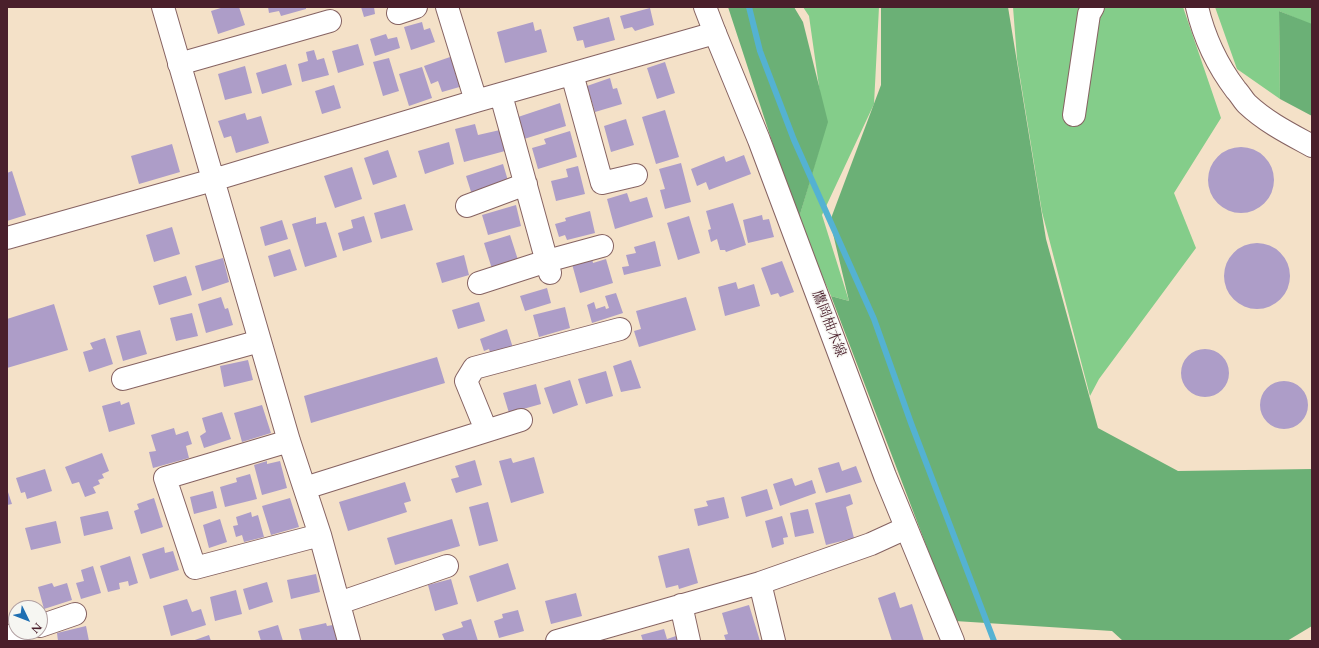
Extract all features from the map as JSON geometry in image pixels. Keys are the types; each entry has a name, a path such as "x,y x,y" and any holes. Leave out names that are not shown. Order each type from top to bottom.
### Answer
{"street":[{"path":"163,7 289,441 320,535 349,641"},
{"path":"448,7 476,102"},
{"name":"鷹岡柚木線","path":"705,7 759,140 885,476 953,641"},
{"path":"1074,115 1089,14 1093,7"},
{"path":"1197,7 1201,23 1223,73 1247,104 1280,129 1312,146"},
{"path":"179,64 330,21"},
{"path":"7,238 213,180 715,33"},
{"path":"572,74 602,183 636,175"},
{"path":"500,95 549,267"},
{"path":"467,206 526,184"},
{"path":"479,282 549,267 602,246"},
{"path":"486,430 466,381 474,368 620,329"},
{"path":"123,379 260,341"},
{"path":"305,488 520,420"},
{"path":"289,441 165,478 195,568 320,535"},
{"path":"556,641 606,634 681,606 760,583 871,544 906,528"},
{"path":"339,603 447,566"},
{"path":"760,583 774,641"},
{"path":"681,606 690,641"},
{"path":"48,623 75,614"}],"green space":[{"path":"728,7 794,7 803,22 828,122 798,221"},
{"path":"803,7 879,7 874,104 822,215 849,301 831,296 798,221 825,129 809,16"},
{"path":"881,7 1008,7 1046,239 1098,428 1178,471 1312,469 1312,626 1287,641 1123,641 1112,631 955,621 831,296 849,301 830,221 881,85"},
{"path":"1013,7 1183,7 1221,118 1174,193 1196,248 1099,379 1090,396 1042,212 1017,59"},
{"path":"1215,7 1312,7 1312,25 1279,11 1280,99 1237,69"},
{"path":"1279,11 1312,24 1312,116 1280,99"}],"building":[{"path":"224,7 239,7 245,25 218,34 211,11"},
{"path":"268,7 306,7 306,9 281,16 279,11 269,13"},
{"path":"361,7 374,7 375,14 364,17"},
{"path":"650,8 654,25 635,31 632,27 624,29 620,16"},
{"path":"609,17 615,40 585,48 583,40 577,41 573,27"},
{"path":"422,22 424,30 430,28 435,42 411,50 404,27"},
{"path":"533,22 535,31 541,29 547,52 505,63 497,32"},
{"path":"386,34 388,39 397,37 400,48 375,56 370,39"},
{"path":"358,44 364,65 338,73 332,51"},
{"path":"314,50 317,60 324,58 329,75 302,82 298,64 308,61 306,52"},
{"path":"453,56 463,86 442,92 438,81 431,84 424,66"},
{"path":"389,58 399,91 383,96 373,62"},
{"path":"665,62 675,93 657,99 647,68"},
{"path":"286,64 292,85 262,94 256,73"},
{"path":"245,66 252,93 225,100 218,74"},
{"path":"422,67 432,98 409,106 399,74"},
{"path":"610,78 613,89 617,88 622,104 595,112 587,86"},
{"path":"334,85 341,108 322,114 315,91"},
{"path":"560,103 566,126 524,139 518,117"},
{"path":"665,110 679,157 656,164 642,117"},
{"path":"245,113 247,120 261,116 269,143 236,153 231,136 224,138 218,121"},
{"path":"626,119 634,145 611,152 604,126"},
{"path":"475,124 478,135 500,130 505,151 464,162 455,129"},
{"path":"570,131 577,157 538,169 532,148 546,144 544,139"},
{"path":"449,142 454,164 425,174 418,151"},
{"path":"172,144 180,172 139,184 131,156"},
{"path":"1241,147 1254,150 1264,157 1271,167 1274,180 1271,193 1264,203 1254,210 1241,213 1228,210 1218,203 1211,193 1208,180 1211,167 1218,157 1228,150"},
{"path":"388,150 397,177 373,185 364,158"},
{"path":"744,155 751,174 709,190 706,182 697,186 691,169 724,156 726,162"},
{"path":"681,163 691,202 665,209 660,190 665,189 659,169"},
{"path":"503,164 509,184 472,195 466,176"},
{"path":"578,166 585,194 556,201 551,181 568,177 566,169"},
{"path":"352,167 362,199 335,208 324,176"},
{"path":"12,171 26,215 7,221 7,173"},
{"path":"627,193 630,202 647,197 653,217 615,229 607,199"},
{"path":"733,203 746,245 726,252 725,250 720,250 717,239 711,242 708,230 711,229 706,211"},
{"path":"405,204 413,230 381,239 374,213"},
{"path":"516,205 521,226 488,235 482,215"},
{"path":"590,211 595,233 567,240 565,235 559,237 555,224 566,221 565,218"},
{"path":"762,215 763,220 769,219 774,237 748,243 743,220"},
{"path":"364,216 372,242 343,251 338,233 353,228 351,220"},
{"path":"689,216 700,253 678,260 667,223"},
{"path":"316,217 316,224 326,222 337,257 305,267 292,224"},
{"path":"282,220 288,239 265,246 260,227"},
{"path":"172,227 180,254 154,262 146,235"},
{"path":"510,235 518,260 492,269 484,243"},
{"path":"655,241 661,266 624,275 622,267 629,266 626,255 636,253 634,247"},
{"path":"1257,243 1270,245 1280,253 1288,263 1290,276 1288,289 1280,299 1270,307 1257,309 1244,307 1234,299 1226,289 1224,276 1226,263 1234,253 1244,245"},
{"path":"290,249 297,270 274,277 268,256"},
{"path":"464,255 469,275 442,283 436,263"},
{"path":"223,258 229,282 202,291 195,266"},
{"path":"592,258 593,263 606,259 613,283 580,293 572,264"},
{"path":"782,261 794,292 780,297 778,293 771,295 761,268"},
{"path":"186,276 192,295 159,305 153,286"},
{"path":"736,282 738,289 754,284 760,306 725,316 718,287"},
{"path":"547,288 551,303 525,311 520,296"},
{"path":"616,293 623,313 592,323 587,305 594,302 596,309 605,306 606,309 609,308 605,296"},
{"path":"221,297 225,309 228,308 233,325 206,333 198,304"},
{"path":"686,297 696,330 639,347 634,331 641,329 636,311"},
{"path":"479,302 485,321 458,329 452,310"},
{"path":"54,304 68,350 7,368 7,319"},
{"path":"565,307 570,328 539,337 533,315"},
{"path":"192,313 198,336 176,341 170,318"},
{"path":"507,329 513,348 491,355 489,349 484,351 480,339"},
{"path":"140,330 147,354 123,361 116,336"},
{"path":"105,338 113,364 89,372 83,352 93,349 90,343"},
{"path":"1200,349 1210,349 1219,353 1225,359 1228,364 1228,382 1219,393 1210,397 1200,397 1191,393 1185,387 1181,378 1181,368 1185,359 1191,353"},
{"path":"437,357 445,383 311,423 304,396"},
{"path":"248,360 253,380 224,387 220,366"},
{"path":"631,360 641,388 621,392 613,366"},
{"path":"606,371 613,396 586,404 578,379"},
{"path":"570,380 578,405 553,414 544,388"},
{"path":"1279,381 1289,381 1298,385 1304,391 1307,396 1307,414 1298,425 1289,429 1279,429 1270,425 1264,419 1260,410 1260,400 1264,391 1270,385"},
{"path":"536,384 541,404 509,413 503,393"},
{"path":"120,401 121,405 129,402 135,424 109,432 102,406"},
{"path":"262,405 271,433 242,442 234,413"},
{"path":"222,412 231,439 204,448 200,436 206,432 202,418"},
{"path":"174,428 176,435 188,431 192,444 186,446 189,458 153,468 149,452 156,451 151,435"},
{"path":"102,453 109,471 102,474 104,478 98,480 100,484 93,487 96,493 85,497 79,482 72,484 65,467"},
{"path":"534,457 544,493 511,503 499,461 511,458 513,463"},
{"path":"475,460 482,485 456,493 451,479 459,477 455,466"},
{"path":"267,461 267,464 280,461 287,488 262,495 254,465"},
{"path":"839,462 842,471 856,466 862,482 826,493 818,468"},
{"path":"45,469 52,491 27,499 25,492 21,493 16,478"},
{"path":"250,474 257,499 225,507 220,487 237,482 236,478"},
{"path":"792,478 795,486 812,480 816,493 780,506 773,484"},
{"path":"405,482 411,501 404,503 407,512 348,531 339,502"},
{"path":"7,489 12,504 7,505"},
{"path":"767,489 773,509 746,517 741,497"},
{"path":"213,491 217,508 194,514 190,497"},
{"path":"850,494 853,504 846,507 854,538 826,545 815,503"},
{"path":"724,497 729,518 698,526 694,509 708,506 706,501"},
{"path":"154,498 163,527 141,534 134,511 139,509 137,504"},
{"path":"290,498 299,527 271,535 262,506"},
{"path":"488,502 498,541 479,546 469,507"},
{"path":"808,509 814,533 795,537 790,513"},
{"path":"108,511 113,529 84,536 80,517"},
{"path":"251,512 252,517 258,515 264,537 244,542 242,535 236,537 233,526 238,525 236,517"},
{"path":"782,516 788,537 783,538 784,544 772,548 765,521"},
{"path":"220,519 227,542 209,548 203,525"},
{"path":"452,519 460,546 395,565 387,538"},
{"path":"56,521 61,543 31,550 25,528"},
{"path":"164,547 165,553 173,551 179,570 150,579 142,554"},
{"path":"689,548 698,583 679,589 678,585 666,588 658,556"},
{"path":"130,556 138,583 129,586 128,581 119,583 120,589 108,592 100,566"},
{"path":"508,563 516,589 477,602 469,576"},
{"path":"93,566 101,593 81,599 76,583 84,581 81,570"},
{"path":"316,574 320,592 291,599 287,580"},
{"path":"451,579 458,604 435,611 428,585"},
{"path":"267,582 273,602 249,610 243,589"},
{"path":"52,583 54,587 67,583 72,600 48,608 48,600 42,600 38,587"},
{"path":"236,590 242,614 215,621 210,597"},
{"path":"895,592 900,608 912,604 924,641 892,641 878,598"},
{"path":"576,593 582,616 551,624 545,601"},
{"path":"187,599 192,612 201,609 206,625 171,636 163,606"},
{"path":"749,605 760,641 726,641 724,635 728,634 722,613"},
{"path":"518,610 524,631 499,638 494,621 503,618 502,614"},
{"path":"471,619 478,641 445,641 442,634 463,627 461,622"},
{"path":"326,623 327,626 333,625 337,641 302,641 299,629"},
{"path":"278,625 283,641 261,641 258,631"},
{"path":"86,626 89,641 58,641 57,633"},
{"path":"664,629 667,639 676,636 678,641 643,641 641,635"},
{"path":"209,635 211,641 192,641"}],"waterway":[{"path":"749,7 760,51 794,140 874,319 911,423 994,641"}]}
